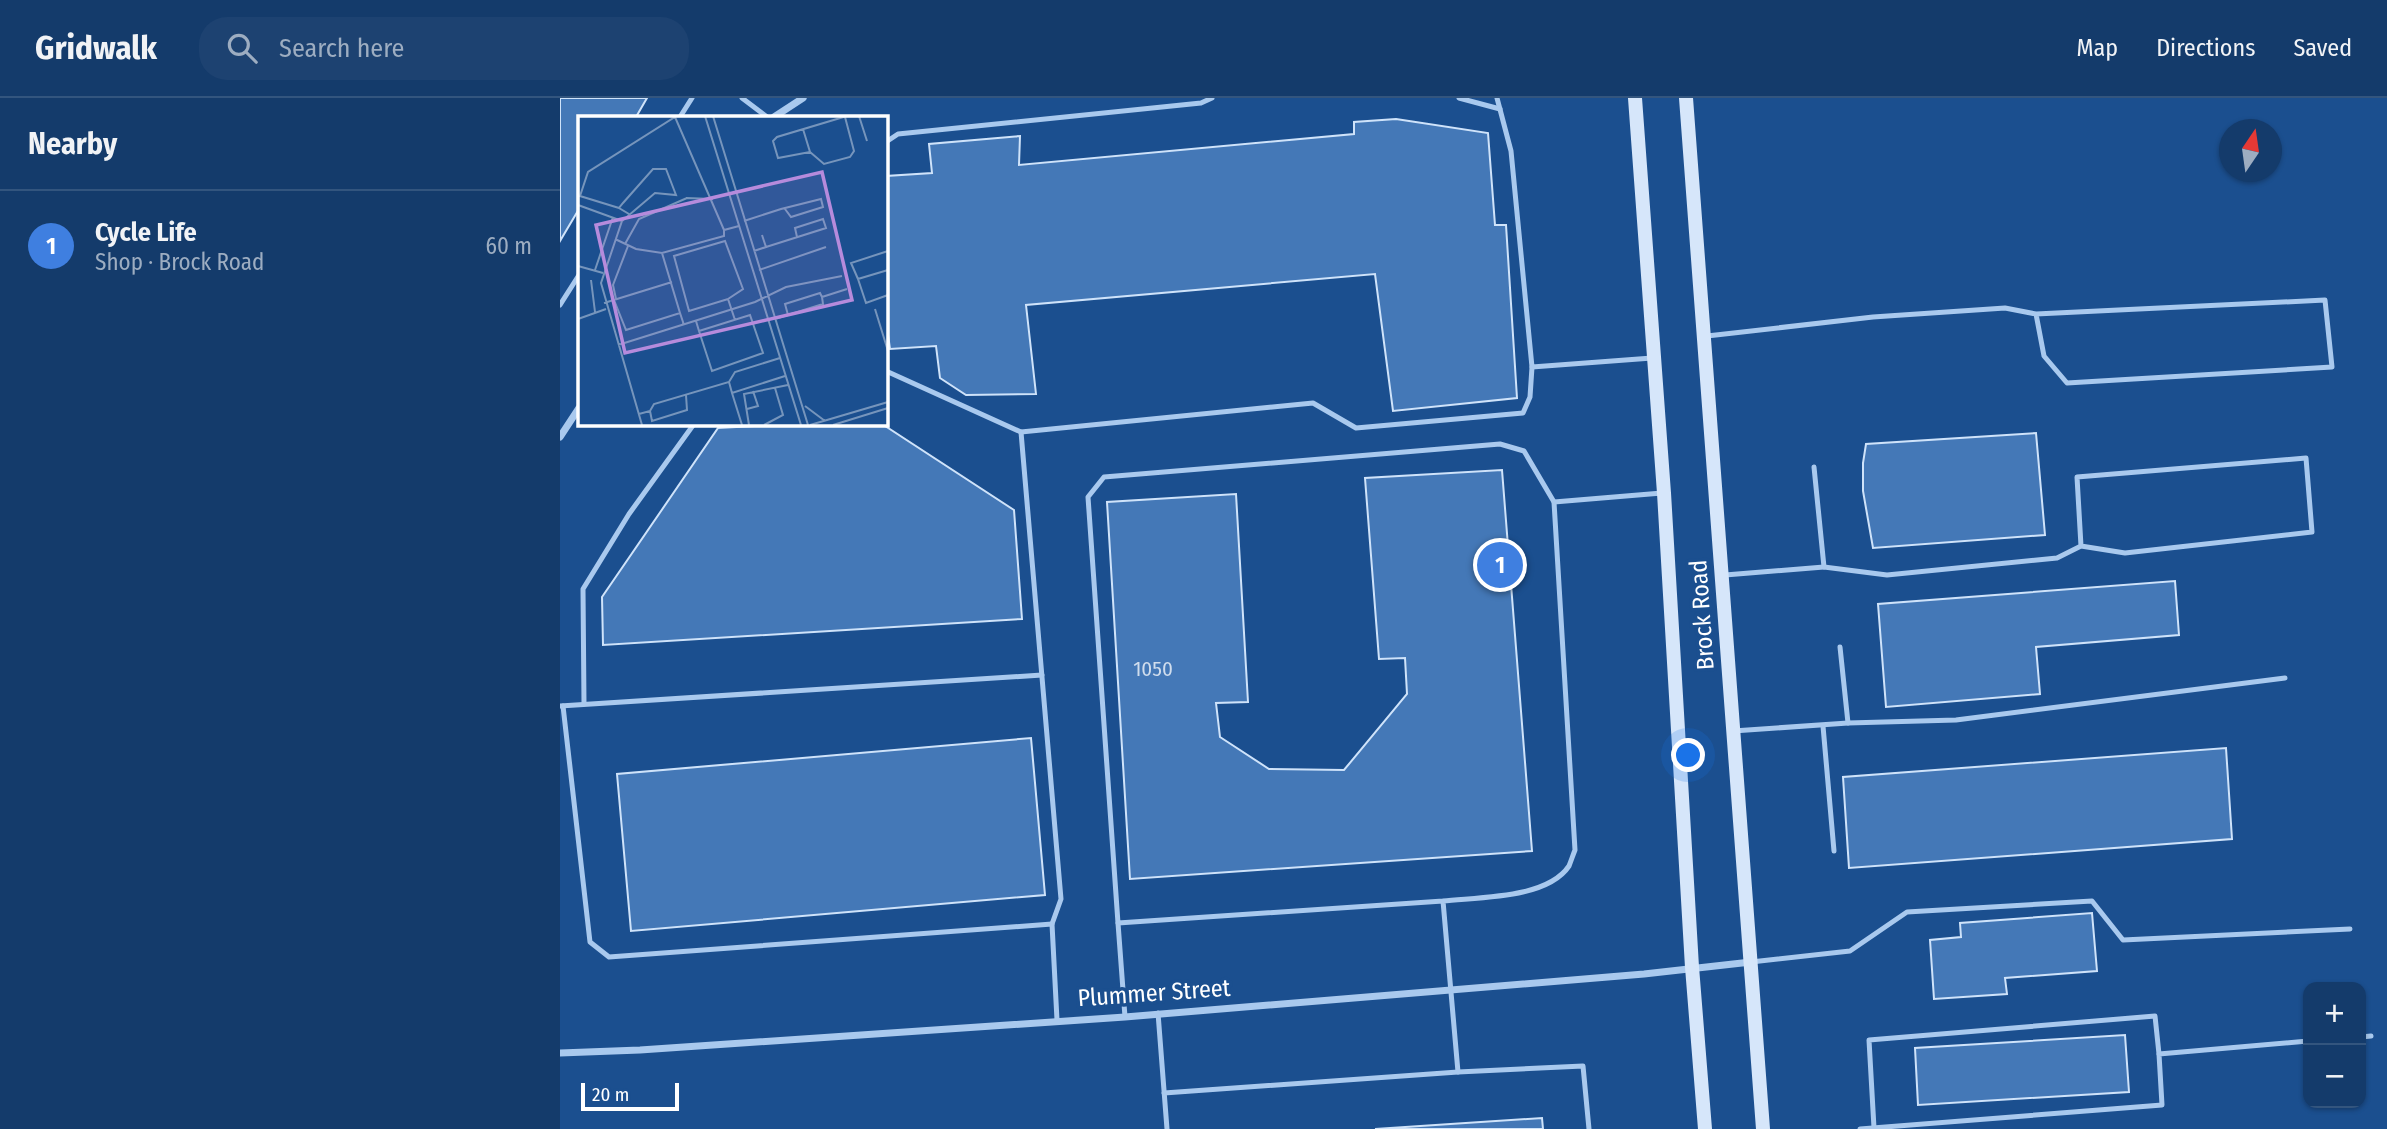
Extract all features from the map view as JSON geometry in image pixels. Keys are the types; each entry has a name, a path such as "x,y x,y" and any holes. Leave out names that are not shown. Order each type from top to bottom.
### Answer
{"main road":[{"name":"Brock Road","path":"1634,98 1664,493 1692,967 1705,1129"},
{"name":"Brock Road","path":"1686,98 1763,1129"}],"street":[{"path":"776,116 803,98"},
{"path":"560,438 578,410"},
{"name":"Plummer Street","path":"560,1053 1125,1017 1644,974 1751,962"}],"lane":[{"path":"681,116 692,98"},
{"path":"742,98 767,116"},
{"path":"887,141 898,134 1200,103 1212,98"},
{"path":"1460,98 1500,109"},
{"path":"887,371 1021,432 1313,403 1356,428 1523,412 1530,397 1532,367 1511,151 1497,98"},
{"path":"560,305 578,277"},
{"path":"1704,336 1872,317 2005,308 2036,314 2325,300 2332,367 2067,383 2044,356 2036,314"},
{"path":"1532,367 1654,358"},
{"path":"584,704 583,589 629,514 693,425"},
{"path":"1021,432 1061,899 1052,924 1057,1020"},
{"path":"1118,923 1443,901 1530,891 1553,880 1569,866 1575,850 1554,502 1524,452 1500,444 1104,477 1088,497 1118,923 1125,1017"},
{"path":"1721,575 1824,567 1887,575 2057,558 2081,546 2125,553 2312,532 2306,458 2077,477 2081,546"},
{"path":"1814,467 1824,567"},
{"path":"1554,502 1664,493"},
{"path":"1840,647 1848,723"},
{"path":"1042,675 562,706 590,942 609,957 1052,924"},
{"path":"1733,731 1848,723 1956,720 2285,678"},
{"path":"1823,726 1834,851"},
{"path":"1443,901 1458,1072"},
{"path":"1751,962 1850,951 1907,912 2092,901 2123,940 2350,929"},
{"path":"1158,1013 1167,1129"},
{"path":"1860,1129 1874,1128 2162,1105 2155,1016 1869,1040 1874,1128"},
{"path":"2366,1036 2371,1036"},
{"path":"2159,1054 2303,1041"},
{"path":"1164,1093 1583,1066 1589,1129"}],"building":[{"path":"560,98 647,98 637,116 578,116 578,211 560,241"},
{"path":"1396,119 1488,133 1495,225 1506,225 1517,398 1393,411 1375,274 1026,305 1036,394 966,395 940,378 936,346 890,349 887,328 887,176 932,173 929,144 1020,136 1019,165 1354,134 1354,122"},
{"path":"884,425 1014,510 1022,619 603,645 602,597 718,428"},
{"path":"2036,433 2045,535 1873,548 1863,491 1866,444"},
{"path":"1502,470 1532,851 1130,879 1107,502 1236,494 1248,702 1216,703 1220,737 1269,769 1344,770 1407,694 1405,658 1379,659 1365,478"},
{"path":"2175,581 2179,635 2036,647 2040,694 1886,707 1878,604"},
{"path":"1031,738 1045,895 631,931 617,774"},
{"path":"2226,748 2232,839 1849,868 1843,777"},
{"path":"2092,913 2097,971 2005,978 2007,994 1934,999 1930,940 1961,937 1960,923"},
{"path":"2125,1035 2129,1092 1918,1105 1915,1048"},
{"path":"1542,1118 1543,1129 1375,1129"}],"place":[{"name":"Cycle Life","path":"1500,565"}]}
